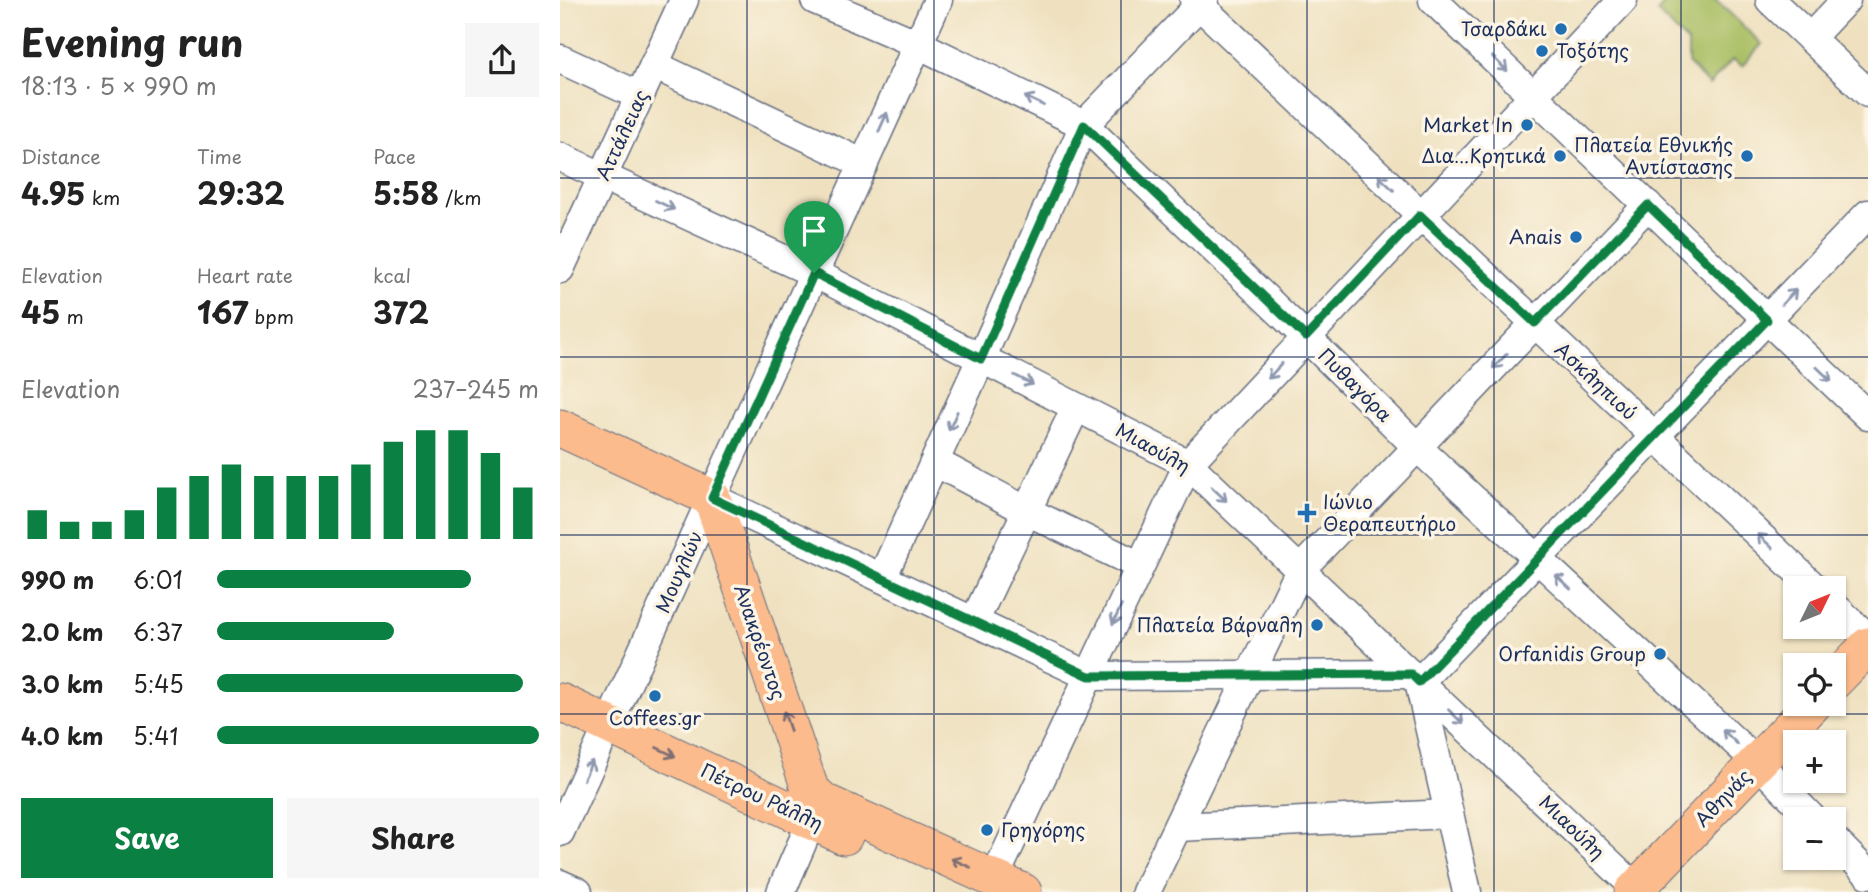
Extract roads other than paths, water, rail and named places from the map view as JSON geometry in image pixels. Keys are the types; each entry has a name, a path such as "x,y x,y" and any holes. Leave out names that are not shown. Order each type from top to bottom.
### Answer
{"main road":[{"path":"560,428 712,498"},
{"name":"Ανακρέοντος","path":"712,498 810,803"},
{"path":"1846,669 1868,646"},
{"name":"Πέτρου Ράλλη","path":"560,702 810,803 815,794 824,802 994,887"},
{"name":"Αθηνάς","path":"1636,891 1801,716"}],"street":[{"name":"Αττάλειας","path":"560,269 684,0"},
{"name":"Πυθαγόρα","path":"815,0 918,44 1084,125 1417,447 1757,762 1801,807"},
{"name":"Μουγλών","path":"560,832 938,0"},
{"path":"1433,0 1868,416"},
{"path":"994,887 1188,464 1623,0"},
{"path":"1770,0 1868,93"},
{"path":"1810,38 1846,0"},
{"path":"882,578 1084,125 1199,2"},
{"name":"Ασκληπιού","path":"1199,2 1802,576"},
{"path":"560,59 640,96"},
{"path":"654,65 864,164"},
{"name":"Μιαούλη","path":"560,157 814,273 1188,464 1636,891"},
{"path":"1146,892 1300,570 1648,205"},
{"path":"712,498 1089,676 1415,678 1538,558 1868,214"},
{"path":"974,622 1076,407"},
{"path":"935,462 1140,566"},
{"path":"1846,617 1868,638"},
{"path":"1415,678 1467,892"},
{"path":"780,892 810,803"},
{"path":"1178,827 1449,814"},
{"path":"1846,852 1868,874"},
{"path":"560,884 578,892"}],"place":[{"name":"Τσαρδάκι","path":"1561,29"},
{"name":"Τοξότης","path":"1542,51"},
{"name":"Market In","path":"1527,125"},
{"name":"Δια...Κρητικά","path":"1560,156"},
{"name":"Πλατεία Εθνικής Αντίστασης","path":"1747,156"},
{"name":"Anais","path":"1576,237"},
{"name":"Ιώνιο Θεραπευτήριο","path":"1307,513"},
{"name":"Πλατεία Βάρναλη","path":"1317,625"},
{"name":"Orfanidis Group","path":"1660,654"},
{"name":"Coffees.gr","path":"655,696"},
{"name":"Γρηγόρης","path":"987,830"}]}
